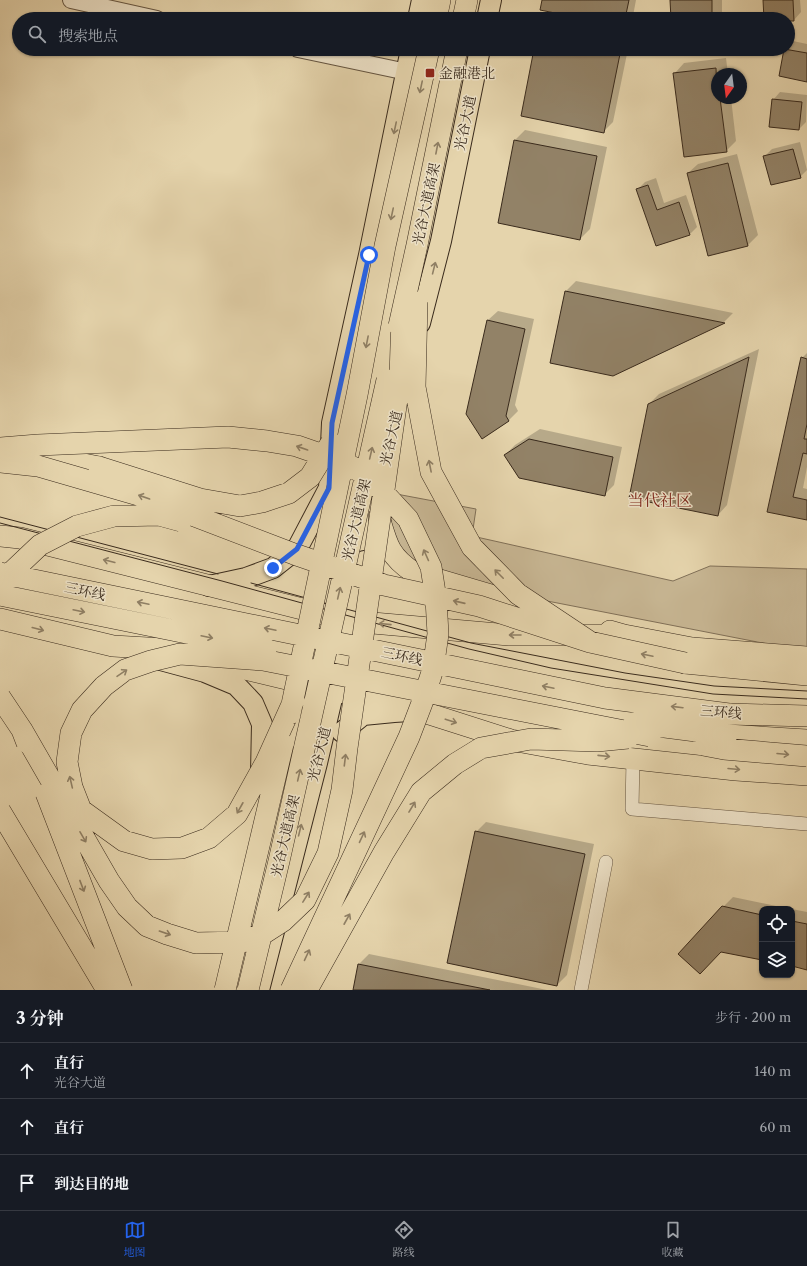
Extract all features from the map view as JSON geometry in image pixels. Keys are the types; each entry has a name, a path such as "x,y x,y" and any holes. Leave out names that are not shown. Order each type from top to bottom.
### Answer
{"highway":[{"path":"437,12 440,0"},
{"name":"光谷大道高架","path":"225,990 294,700 357,395 385,246 427,56"},
{"name":"光谷大道高架","path":"248,990 279,862 417,246 456,56"},
{"path":"417,246 415,387 431,472 472,547 518,594 590,642"},
{"path":"0,697 22,730 109,881 127,907 147,926 196,943 242,942 266,932 283,921 305,900 328,853 342,790 400,378 402,313"},
{"path":"0,452 38,455 99,467 200,499 240,506 262,502 289,493 310,477 326,454 357,395"},
{"path":"0,448 228,437 297,446 346,464 370,478 408,519 431,567 436,599 438,634 433,669 409,737 290,990"},
{"path":"0,462 38,466 130,492 294,554 384,585 479,606 590,642 685,663 807,675"},
{"path":"376,509 387,546 401,564 413,572 624,635 692,648 807,657"},
{"path":"0,583 40,545 77,526 114,516 159,515 259,540"},
{"path":"0,536 20,538 350,621 509,635 624,635"},
{"name":"三环线","path":"0,573 605,698 729,714 807,716"},
{"name":"三环线","path":"0,595 610,720 726,736 807,740"},
{"path":"0,619 113,646 165,649 420,711 511,740 588,754 736,770 807,775"},
{"path":"294,700 266,762 237,814 209,838 182,848 152,849 124,841 81,810 72,787 67,762 71,733 82,710 104,686 125,670 151,661 180,654 263,660 650,736 724,749 807,756"},
{"path":"22,730 122,990"},
{"path":"307,990 384,852 421,792 455,764 481,748 531,739 597,741 650,736"},
{"path":"0,811 107,990"}],"main road":[{"path":"419,12 422,0"},
{"path":"488,12 491,0"},
{"path":"215,990 261,806 319,529 329,488 332,423 369,255 410,56"},
{"name":"光谷大道","path":"259,990 317,763 376,509 386,456 441,241 479,56"},
{"path":"209,586 246,578 273,568 297,549 329,488"},
{"path":"113,646 205,672 236,684 253,703 262,724 261,806"},
{"path":"317,763 337,736 363,715 420,711"}],"street":[{"path":"71,0 126,12"},
{"path":"331,56 407,72"},
{"path":"633,759 632,809 807,824"},
{"path":"581,990 606,862"}],"shaded area":[{"path":"391,493 476,509 472,536 673,581 710,566 807,569 807,648 778,646 542,600 418,567 391,541"}],"building":[{"path":"542,0 629,0 626,12 550,12 540,10"},
{"path":"670,0 712,0 712,12 671,12"},
{"path":"763,0 793,0 794,12 764,12"},
{"path":"795,51 807,53 807,82 779,76 783,56 795,56"},
{"path":"533,56 620,56 604,133 521,116"},
{"path":"711,69 711,104 721,104 727,152 684,157 673,73"},
{"path":"772,99 802,102 799,130 769,127"},
{"path":"514,140 597,156 580,240 498,223"},
{"path":"793,149 801,178 771,185 763,156"},
{"path":"728,163 748,246 708,256 687,173"},
{"path":"648,185 657,210 679,202 690,235 656,246 636,189"},
{"path":"565,291 725,323 613,376 550,363"},
{"path":"487,320 525,329 506,416 509,421 482,439 466,414"},
{"path":"749,357 718,516 629,498 648,404"},
{"path":"801,357 807,359 807,424 804,439 807,439 807,454 803,453 793,497 807,500 807,520 767,512"},
{"path":"529,439 613,457 605,496 519,478 504,455"},
{"path":"475,831 585,854 557,986 447,963"},
{"path":"722,906 759,914 759,959 721,952 700,974 678,954"},
{"path":"795,922 807,924 807,970 795,967"},
{"path":"358,964 490,990 353,990"}],"tram line":[{"path":"0,517 218,574"},
{"path":"0,523 222,581 469,649 551,668 713,694 807,699"},
{"path":"251,583 471,643 625,673 714,686 807,691"}],"place":[{"name":"金融港北","path":"430,73"}],"district":[{"name":"当代社区","path":"660,500"}],"route":[{"path":"273,568 297,549 329,488 332,423 369,255"}]}
